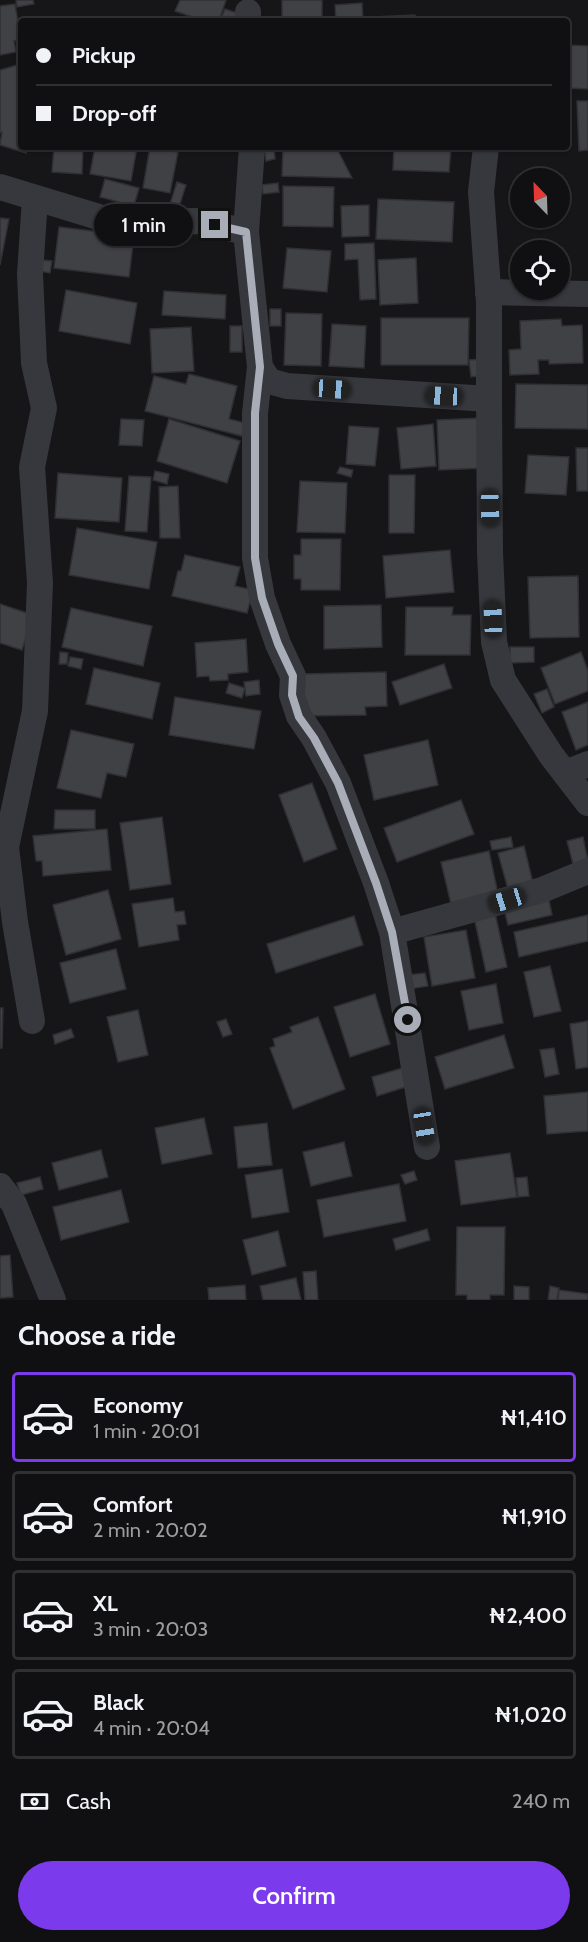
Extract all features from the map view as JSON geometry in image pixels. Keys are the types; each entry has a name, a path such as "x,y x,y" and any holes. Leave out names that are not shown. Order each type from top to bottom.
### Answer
{"street":[{"path":"252,150 246,232 260,367 255,413 255,558 262,598 278,644 293,676 292,695 299,717 314,738 338,783 392,932 427,1147"},
{"path":"486,150 481,192 488,292 490,552 494,642 503,680 551,755 576,768 588,803"},
{"path":"0,187 115,222 200,221 246,232"},
{"path":"32,1021 15,922 6,848 35,711 40,583 32,467 44,408 34,363 30,274 35,198"},
{"path":"488,292 588,294"},
{"path":"260,367 269,381 287,386 489,399"},
{"path":"392,932 542,890 588,871"},
{"path":"0,1186 14,1204 53,1300"}],"building":[{"path":"16,0 33,0 34,4 17,7"},
{"path":"180,0 226,0 220,18 195,18 175,11"},
{"path":"282,0 322,0 322,18 282,18"},
{"path":"362,3 363,18 336,18 335,5"},
{"path":"15,4 18,40 14,41 16,52 0,55 0,6"},
{"path":"225,9 240,14 238,18 221,18"},
{"path":"415,15 415,18 373,17"},
{"path":"570,45 588,46 588,89 570,88"},
{"path":"18,65 18,129 16,129 18,129 18,150 27,150 26,153 0,145 2,132 0,133 0,70"},
{"path":"577,101 588,101 588,150 579,151"},
{"path":"54,150 83,150 82,174 52,172"},
{"path":"94,150 136,150 131,181 90,174"},
{"path":"149,150 178,152 170,193 143,188"},
{"path":"264,150 274,150 275,159 266,161"},
{"path":"283,150 338,150 352,178 282,176"},
{"path":"394,150 451,150 449,172 393,170"},
{"path":"105,179 139,188 134,206 100,197"},
{"path":"177,182 186,185 179,207 170,204"},
{"path":"278,183 279,192 263,194 262,185"},
{"path":"283,186 334,187 333,227 283,226"},
{"path":"378,199 454,202 452,242 376,239"},
{"path":"369,205 369,236 342,237 341,206"},
{"path":"0,218 9,219 0,265"},
{"path":"59,227 134,236 129,277 54,268"},
{"path":"374,243 376,299 360,300 358,259 345,260 345,244"},
{"path":"287,248 331,251 327,292 283,288"},
{"path":"416,258 418,303 380,305 378,260"},
{"path":"41,260 52,261 50,273 39,271"},
{"path":"66,290 137,303 130,344 59,331"},
{"path":"164,291 226,295 225,319 162,315"},
{"path":"270,309 281,309 281,326 270,326"},
{"path":"286,313 322,314 321,366 284,365"},
{"path":"381,318 469,318 468,365 381,365"},
{"path":"561,319 562,326 582,325 583,363 549,364 549,360 538,360 539,374 510,375 509,350 521,349 520,321"},
{"path":"332,324 366,326 364,368 329,366"},
{"path":"230,326 242,326 242,352 230,352"},
{"path":"191,327 194,371 152,373 150,329"},
{"path":"484,359 485,375 471,377 469,360"},
{"path":"189,374 237,386 229,419 245,423 242,436 145,411 154,376 186,384"},
{"path":"516,384 588,385 588,429 515,428"},
{"path":"482,418 484,468 439,470 437,420"},
{"path":"121,419 144,420 142,446 119,445"},
{"path":"169,419 240,441 227,483 157,461"},
{"path":"433,424 436,466 401,469 397,428"},
{"path":"349,426 379,428 375,466 346,464"},
{"path":"576,448 588,448 588,491 577,491"},
{"path":"528,455 569,457 566,495 525,493"},
{"path":"340,467 353,470 351,477 337,473"},
{"path":"155,471 169,474 167,484 153,480"},
{"path":"58,473 122,478 119,522 55,518"},
{"path":"389,475 415,475 414,533 389,533"},
{"path":"129,476 151,477 147,532 125,531"},
{"path":"300,481 347,483 345,533 297,532"},
{"path":"178,486 180,538 160,538 159,487"},
{"path":"77,528 157,542 149,589 69,575"},
{"path":"301,539 341,539 340,590 301,590 301,579 294,579 294,555 301,555"},
{"path":"450,550 454,592 386,598 383,556"},
{"path":"185,555 240,567 235,586 253,590 247,613 172,596 178,571 181,571"},
{"path":"578,576 579,637 530,638 528,577"},
{"path":"0,604 33,615 22,650 0,643"},
{"path":"381,605 382,647 324,649 324,606"},
{"path":"406,607 453,607 452,615 471,615 470,655 405,655"},
{"path":"71,608 152,626 143,666 62,647"},
{"path":"246,639 248,672 228,674 228,680 210,681 209,676 197,677 195,643"},
{"path":"510,647 534,647 534,662 510,663"},
{"path":"60,652 68,653 67,664 59,664"},
{"path":"581,652 588,671 588,691 555,704 541,668"},
{"path":"70,657 83,659 81,669 68,666"},
{"path":"444,664 452,688 400,705 392,682"},
{"path":"94,668 160,683 152,719 86,704"},
{"path":"386,672 387,706 365,707 366,715 304,716 303,674"},
{"path":"259,680 260,694 246,696 244,682"},
{"path":"229,683 245,688 242,698 226,693"},
{"path":"547,689 554,707 542,713 534,694"},
{"path":"175,697 261,711 254,749 169,735"},
{"path":"588,702 588,745 576,750 562,712"},
{"path":"71,730 134,744 126,777 107,773 101,798 57,788"},
{"path":"428,740 438,785 374,800 364,755"},
{"path":"312,783 337,849 304,862 279,795"},
{"path":"461,800 474,834 397,862 384,828"},
{"path":"55,810 95,810 95,829 54,829"},
{"path":"162,817 171,884 130,890 120,823"},
{"path":"107,829 111,870 43,876 42,861 36,861 33,836"},
{"path":"511,837 513,847 492,850 490,841"},
{"path":"583,837 588,861 573,864 567,841"},
{"path":"524,846 534,887 509,893 498,853"},
{"path":"489,851 498,894 451,904 441,862"},
{"path":"108,890 121,939 66,955 53,905"},
{"path":"548,895 552,915 508,925 503,905"},
{"path":"173,898 175,912 184,911 186,924 177,925 179,940 139,947 132,904"},
{"path":"495,913 507,967 486,972 474,917"},
{"path":"588,915 588,941 519,957 514,932"},
{"path":"354,916 363,945 276,973 267,944"},
{"path":"466,930 475,978 432,986 424,937"},
{"path":"116,949 126,989 70,1003 60,963"},
{"path":"550,966 561,1011 534,1017 524,972"},
{"path":"425,973 428,986 410,989 408,975"},
{"path":"496,984 503,1023 469,1030 461,991"},
{"path":"375,994 390,1044 350,1057 334,1007"},
{"path":"0,1008 3,1008 2,1048 0,1048"},
{"path":"138,1010 148,1055 118,1062 107,1017"},
{"path":"318,1017 345,1089 293,1109 270,1048 275,1046 273,1039 292,1032 290,1027"},
{"path":"226,1019 232,1034 223,1037 217,1022"},
{"path":"588,1021 588,1067 576,1069 570,1024"},
{"path":"71,1029 74,1037 55,1044 53,1035"},
{"path":"504,1035 514,1068 445,1089 435,1057"},
{"path":"554,1048 559,1074 545,1077 540,1050"},
{"path":"406,1067 412,1085 377,1096 372,1077"},
{"path":"588,1092 588,1131 547,1134 544,1096"},
{"path":"204,1118 212,1154 162,1164 155,1128"},
{"path":"267,1123 272,1165 238,1168 234,1127"},
{"path":"344,1142 352,1176 311,1186 303,1152"},
{"path":"101,1150 108,1177 59,1190 52,1163"},
{"path":"510,1153 517,1197 461,1205 455,1161"},
{"path":"282,1169 289,1212 252,1218 245,1175"},
{"path":"414,1171 417,1180 405,1184 401,1175"},
{"path":"40,1177 43,1189 21,1195 17,1183"},
{"path":"527,1177 529,1196 518,1197 516,1178"},
{"path":"399,1184 406,1221 324,1237 317,1200"},
{"path":"121,1190 129,1222 61,1240 53,1207"},
{"path":"457,1227 505,1227 504,1295 490,1295 490,1300 467,1300 467,1295 456,1295"},
{"path":"427,1229 430,1240 396,1250 393,1239"},
{"path":"278,1231 286,1266 252,1275 243,1240"},
{"path":"10,1255 13,1297 0,1298 0,1256"},
{"path":"316,1271 318,1300 305,1300 303,1272"},
{"path":"296,1278 301,1300 263,1300 260,1286"},
{"path":"245,1285 246,1300 209,1300 208,1288"},
{"path":"514,1286 529,1287 529,1300 514,1300"},
{"path":"550,1286 559,1288 557,1300 548,1300"},
{"path":"559,1290 588,1294 588,1300 558,1300"}],"route":[{"path":"215,225 246,232 251,270 260,367 255,413 255,558 262,598 278,644 293,676 292,695 299,717 314,738 338,783 376,883 392,932 408,1020"}]}
